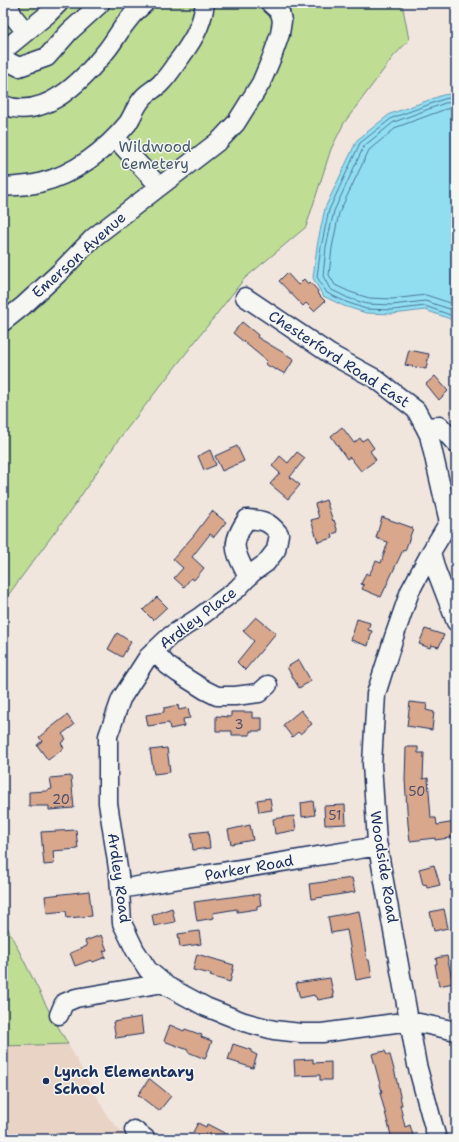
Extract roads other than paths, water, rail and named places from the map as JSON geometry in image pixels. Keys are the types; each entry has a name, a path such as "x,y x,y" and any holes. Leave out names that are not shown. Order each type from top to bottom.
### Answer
{"street":[{"path":"8,3 13,16 26,32"},
{"path":"3,49 9,46 48,14 59,3"},
{"path":"3,105 9,108 22,109 40,106 58,98 79,82 107,50 130,17 145,3"},
{"path":"3,187 39,183 59,176 78,167 94,156 114,138 128,122 142,98 161,84 196,36 205,3"},
{"name":"Emerson Avenue","path":"3,322 50,281 93,238 220,140 236,123 260,83 272,57 280,34 282,21 280,12 270,3"},
{"path":"3,59 18,68 47,57 69,32 100,4"},
{"path":"114,138 159,186"},
{"name":"Chesterford Road East","path":"245,297 330,354 376,379 416,410 429,435 452,517"},
{"path":"425,427 440,426 456,444"},
{"name":"Woodside Road","path":"437,1139 418,1065 378,846 372,764 376,694 410,591 452,517"},
{"path":"431,552 436,570 456,622"},
{"name":"Ardley Place","path":"151,654 170,636 237,590 248,578"},
{"path":"151,654 178,673 217,696 235,696 259,693 268,685"},
{"name":"Ardley Road","path":"151,654 121,700 108,736 108,803 120,888 122,922 135,950 148,970 167,986 206,1007 244,1022 274,1030 302,1033 322,1033 410,1021"},
{"name":"Parker Road","path":"120,888 378,846"},
{"path":"59,1015 64,1003 76,998 164,983"},
{"path":"410,1021 456,1031"}],"water":[{"path":"456,93 456,321 425,310 393,314 366,313 344,306 323,296 313,278 317,246 325,208 357,140 390,114 443,95"}],"place":[{"name":"Lynch Elementary School","path":"46,1081"}],"park label":[{"name":"Wildwood Cemetery","path":"155,156"}]}
